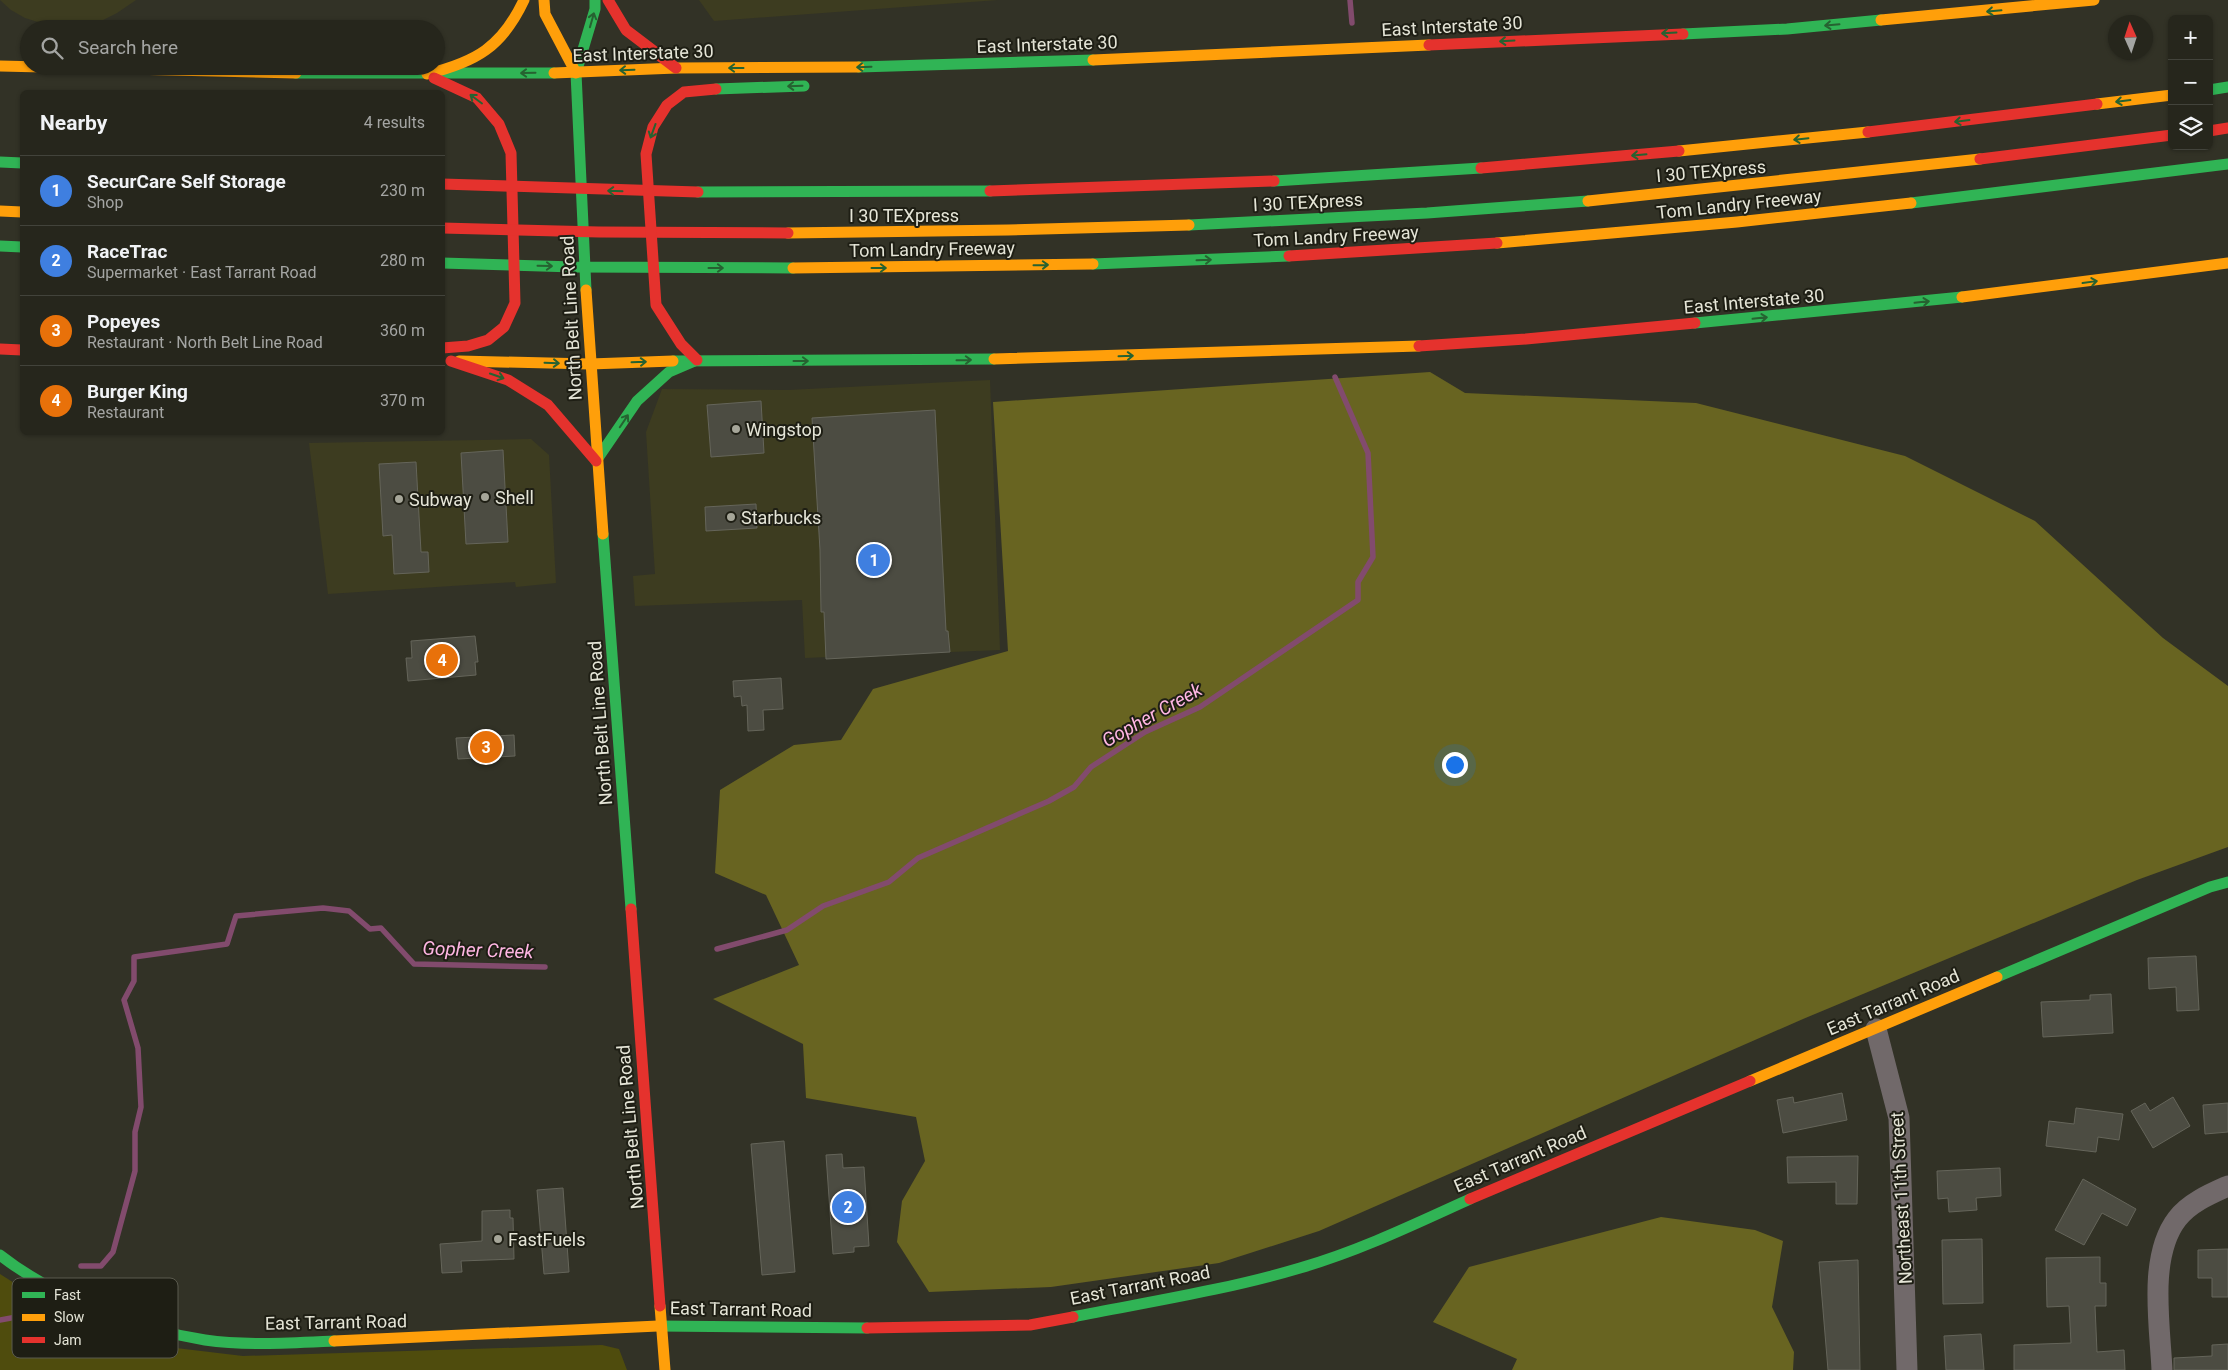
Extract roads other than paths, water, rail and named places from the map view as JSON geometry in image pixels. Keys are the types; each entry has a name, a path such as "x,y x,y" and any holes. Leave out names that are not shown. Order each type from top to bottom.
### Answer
{"main road":[{"path":"445,70 459,67 504,36 517,17 524,0"},
{"name":"North Belt Line Road","path":"544,0 545,14 576,73"},
{"name":"North Belt Line Road","path":"595,0 595,9 576,73 590,364 665,1370"},
{"path":"608,0 626,30 676,68"},
{"name":"East Interstate 30","path":"445,74 576,73 676,68 837,68 1086,60 1786,29 2094,0"},
{"name":"East Interstate 30","path":"0,66 20,66"},
{"path":"447,361 508,380 548,405 596,461 644,394 669,372 697,360 681,344 656,305 646,154 653,127 667,104 684,92 701,88 819,83 837,68"},
{"path":"429,75 477,98 499,124 511,153 515,303 511,315 498,334 485,344 471,347 445,348"},
{"path":"2213,89 2228,87"},
{"path":"448,184 663,192 1046,190 1182,185 1445,171 1579,160 1849,134 2168,94"},
{"path":"2213,130 2228,128"},
{"name":"I 30 TEXpress","path":"445,228 664,233 1025,231 1429,213 1863,174 2168,136"},
{"path":"3,161 20,163"},
{"name":"Tom Landry Freeway","path":"445,263 668,268 1045,265 1310,256 1708,225 2228,164"},
{"path":"0,211 20,212"},
{"path":"0,246 20,247"},
{"name":"East Interstate 30","path":"447,361 590,364 697,360 922,362 1373,349 1536,338 1999,294 2228,263"},
{"path":"0,349 20,350"},
{"name":"East Tarrant Road","path":"178,1335 207,1340 283,1342 661,1326 882,1328 1030,1325 1197,1292 1301,1268 1389,1235 1493,1188 1876,1029 2201,891 2228,882"},
{"name":"East Tarrant Road","path":"0,1255 14,1266 36,1278"}],"street":[{"name":"Northeast 11th Street","path":"1876,1029 1899,1118 1907,1370"},
{"path":"2162,1370 2158,1291 2159,1257 2177,1219 2203,1197 2228,1186"}],"waterway":[{"name":"Gopher Creek","path":"1350,0 1352,23"},
{"name":"Gopher Creek","path":"717,949 787,930 823,906 889,882 918,858 1049,801 1074,787 1091,767 1145,732 1200,707 1358,600 1358,582 1373,557 1368,453 1335,377"},
{"name":"Gopher Creek","path":"81,1266 101,1266 113,1252 135,1171 135,1132 141,1107 138,1048 124,1000 134,981 134,957 227,944 236,916 323,908 349,911 370,929 381,928 414,964 545,967"},
{"name":"Gopher Creek","path":"0,1320 12,1318"}],"place":[{"name":"Wingstop","path":"736,429"},
{"name":"Shell","path":"485,497"},
{"name":"Subway","path":"399,499"},
{"name":"Starbucks","path":"731,517"},
{"name":"SecurCare Self Storage","path":"874,560"},
{"name":"Burger King","path":"442,660"},
{"name":"Popeyes","path":"486,747"},
{"name":"RaceTrac","path":"848,1207"},
{"name":"FastFuels","path":"498,1239"}]}
